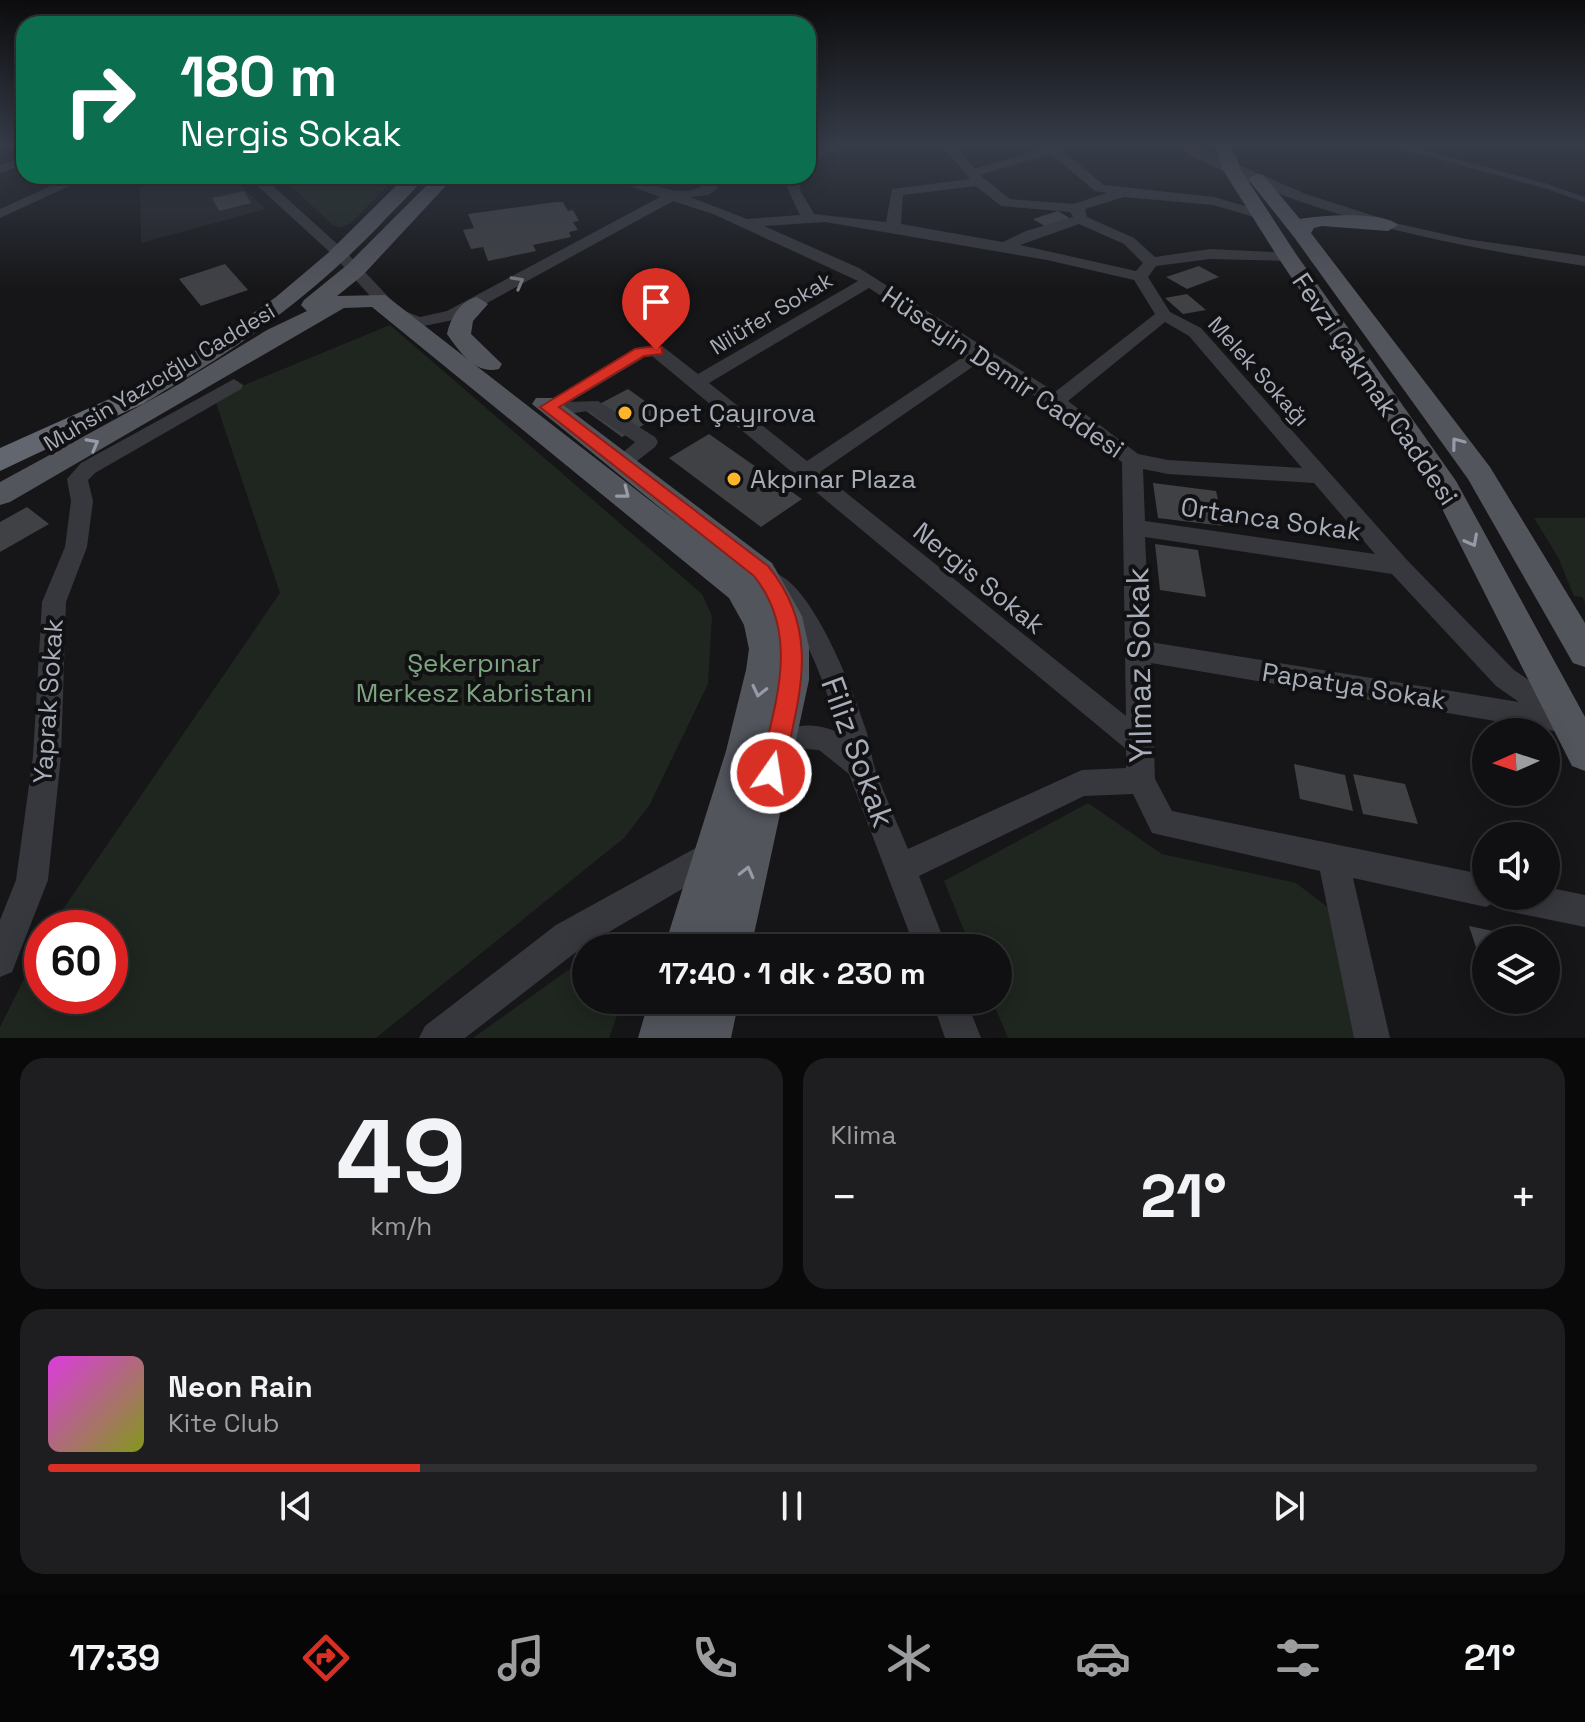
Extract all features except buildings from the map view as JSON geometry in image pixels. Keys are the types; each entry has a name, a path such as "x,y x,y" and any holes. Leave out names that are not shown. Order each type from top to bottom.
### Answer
{"highway":[{"path":"0,461 134,397"}],"main road":[{"name":"Muhsin Yazıcığlu Caddesi","path":"0,471 134,397 266,316 302,287 348,262 403,192"},
{"name":"Muhsin Yazıcığlu Caddesi","path":"0,495 261,346 348,262 427,192"},
{"name":"Fevzi Çakmak Caddesi","path":"1257,192 1294,244 1480,474 1585,653"},
{"path":"1294,244 1306,224 1322,220 1388,225"},
{"name":"Fevzi Çakmak Caddesi","path":"1294,244 1442,481 1577,738"},
{"path":"261,346 339,302 377,300 728,576 754,607 766,649 764,670 745,751 690,934"},
{"path":"477,304 458,327 462,341 761,571 782,603 793,645 789,697 732,934"},
{"path":"662,1038 668,1014"},
{"path":"707,1038 713,1014"}],"street":[{"path":"0,214 48,192"},
{"path":"272,192 348,262 393,312 412,321 427,322 443,319 477,304 674,195 699,192"},
{"path":"650,209 660,197 654,192"},
{"name":"Hüseyin Demir Caddesi","path":"666,192 824,256 869,281 1056,401 1132,460 1168,467 1319,476"},
{"path":"794,192 810,221"},
{"path":"893,227 897,192"},
{"path":"994,192 1006,203 1077,213 1129,241 1151,262"},
{"path":"1214,201 1222,192"},
{"path":"1214,201 1222,192"},
{"path":"1299,192 1388,225 1470,244 1585,261"},
{"path":"1311,192 1424,224 1585,250"},
{"path":"1003,248 1123,193 1214,201"},
{"path":"747,223 825,218 893,227 1140,277 1151,262 1294,244"},
{"path":"302,287 322,258 318,233"},
{"name":"Melek Sokağı","path":"1140,277 1164,315 1195,332 1319,476"},
{"name":"Nilüfer Sokak","path":"696,383 869,281"},
{"path":"1056,401 1164,315"},
{"name":"Nergis Sokak","path":"550,409 640,352 656,350 1140,744"},
{"path":"804,473 983,352"},
{"name":"Yaprak Sokak","path":"0,960 32,880 47,756 54,602 76,547 82,501 77,479 88,468 234,385"},
{"name":"Yılmaz Sokak","path":"1132,460 1141,781 1163,823 1472,888"},
{"path":"1319,476 1505,678 1577,738"},
{"name":"Ortanca Sokak","path":"1136,528 1399,566"},
{"name":"Filiz Sokak","path":"761,571 789,594 815,636 852,728 860,766 926,934"},
{"name":"Papatya Sokak","path":"1139,651 1577,738"},
{"path":"778,744 796,736 821,738 837,743 860,766"},
{"path":"902,868 1082,783 1141,781"},
{"path":"437,1038 568,937 712,854"},
{"path":"1333,859 1372,1038"},
{"path":"1560,906 1585,911"},
{"path":"954,1014 963,1038"}],"shaded area":[{"path":"140,192 248,192 266,209 141,243"}],"green space":[{"path":"298,192 381,192 351,223 340,228"},
{"name":"Şekerpınar Merkesz Kabristanı","path":"390,325 702,594 712,616 708,684 649,806 624,838 376,1038 0,1038 0,1027 24,979 24,1014 128,1014 128,910 62,910 280,593 216,403 232,390"},
{"path":"1534,518 1585,518 1585,602 1582,597 1574,596 1558,557"},
{"path":"1088,803 1162,854 1296,883 1347,922 1362,1038 1008,1038 998,1014 1012,1014 1012,934 965,934 944,881"},
{"path":"572,967 572,1014 618,1014 609,1038 473,1038"}],"waterway":[{"path":"1564,192 1585,200"}],"place":[{"name":"Opet Çayırova","path":"625,413"},
{"name":"Akpınar Plaza","path":"734,479"}],"route":[{"path":"656,350 640,352 548,407 761,571 773,586 790,623 794,667 771,773"}]}
